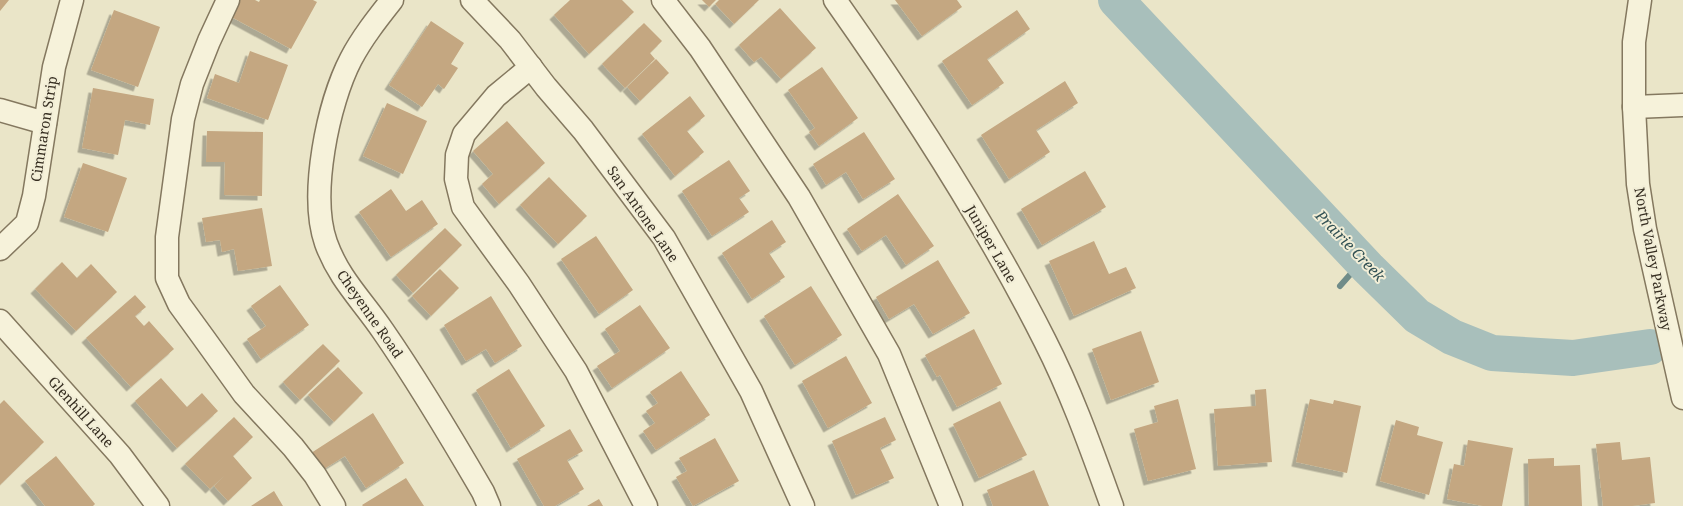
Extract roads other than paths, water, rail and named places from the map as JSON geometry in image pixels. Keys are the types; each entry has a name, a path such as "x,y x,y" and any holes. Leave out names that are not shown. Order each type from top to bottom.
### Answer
{"street":[{"name":"Cimmaron Strip","path":"0,249 27,223 34,196 54,66 72,0"},
{"path":"228,0 208,41 195,75 182,120 167,238 167,278 179,304 202,337 244,394 310,468 334,506"},
{"name":"Cheyenne Road","path":"392,0 351,59 339,86 322,150 320,212 326,242 338,269 347,284 382,329 435,408 483,492 489,506"},
{"name":"San Antone Lane","path":"472,0 510,40 584,130 664,238 751,391 803,506"},
{"path":"663,0 700,48 799,197 889,354 950,506"},
{"name":"Juniper Lane","path":"835,0 888,75 998,254 1046,342 1088,440 1112,506"},
{"name":"North Valley Parkway","path":"1640,0 1634,42 1634,107 1638,184 1645,230 1683,398"},
{"path":"531,67 496,96 464,134 457,155 456,179 463,207 519,284 576,371 646,506"},
{"path":"1634,107 1683,105"},
{"path":"0,110 45,122"},
{"name":"Glenhill Lane","path":"0,321 120,456 158,506"}],"waterway":[{"name":"Prairie Creek","path":"1116,0 1368,268 1417,316 1452,337 1492,353 1573,358 1650,347"},
{"path":"1340,286 1355,269 1364,263"}]}
